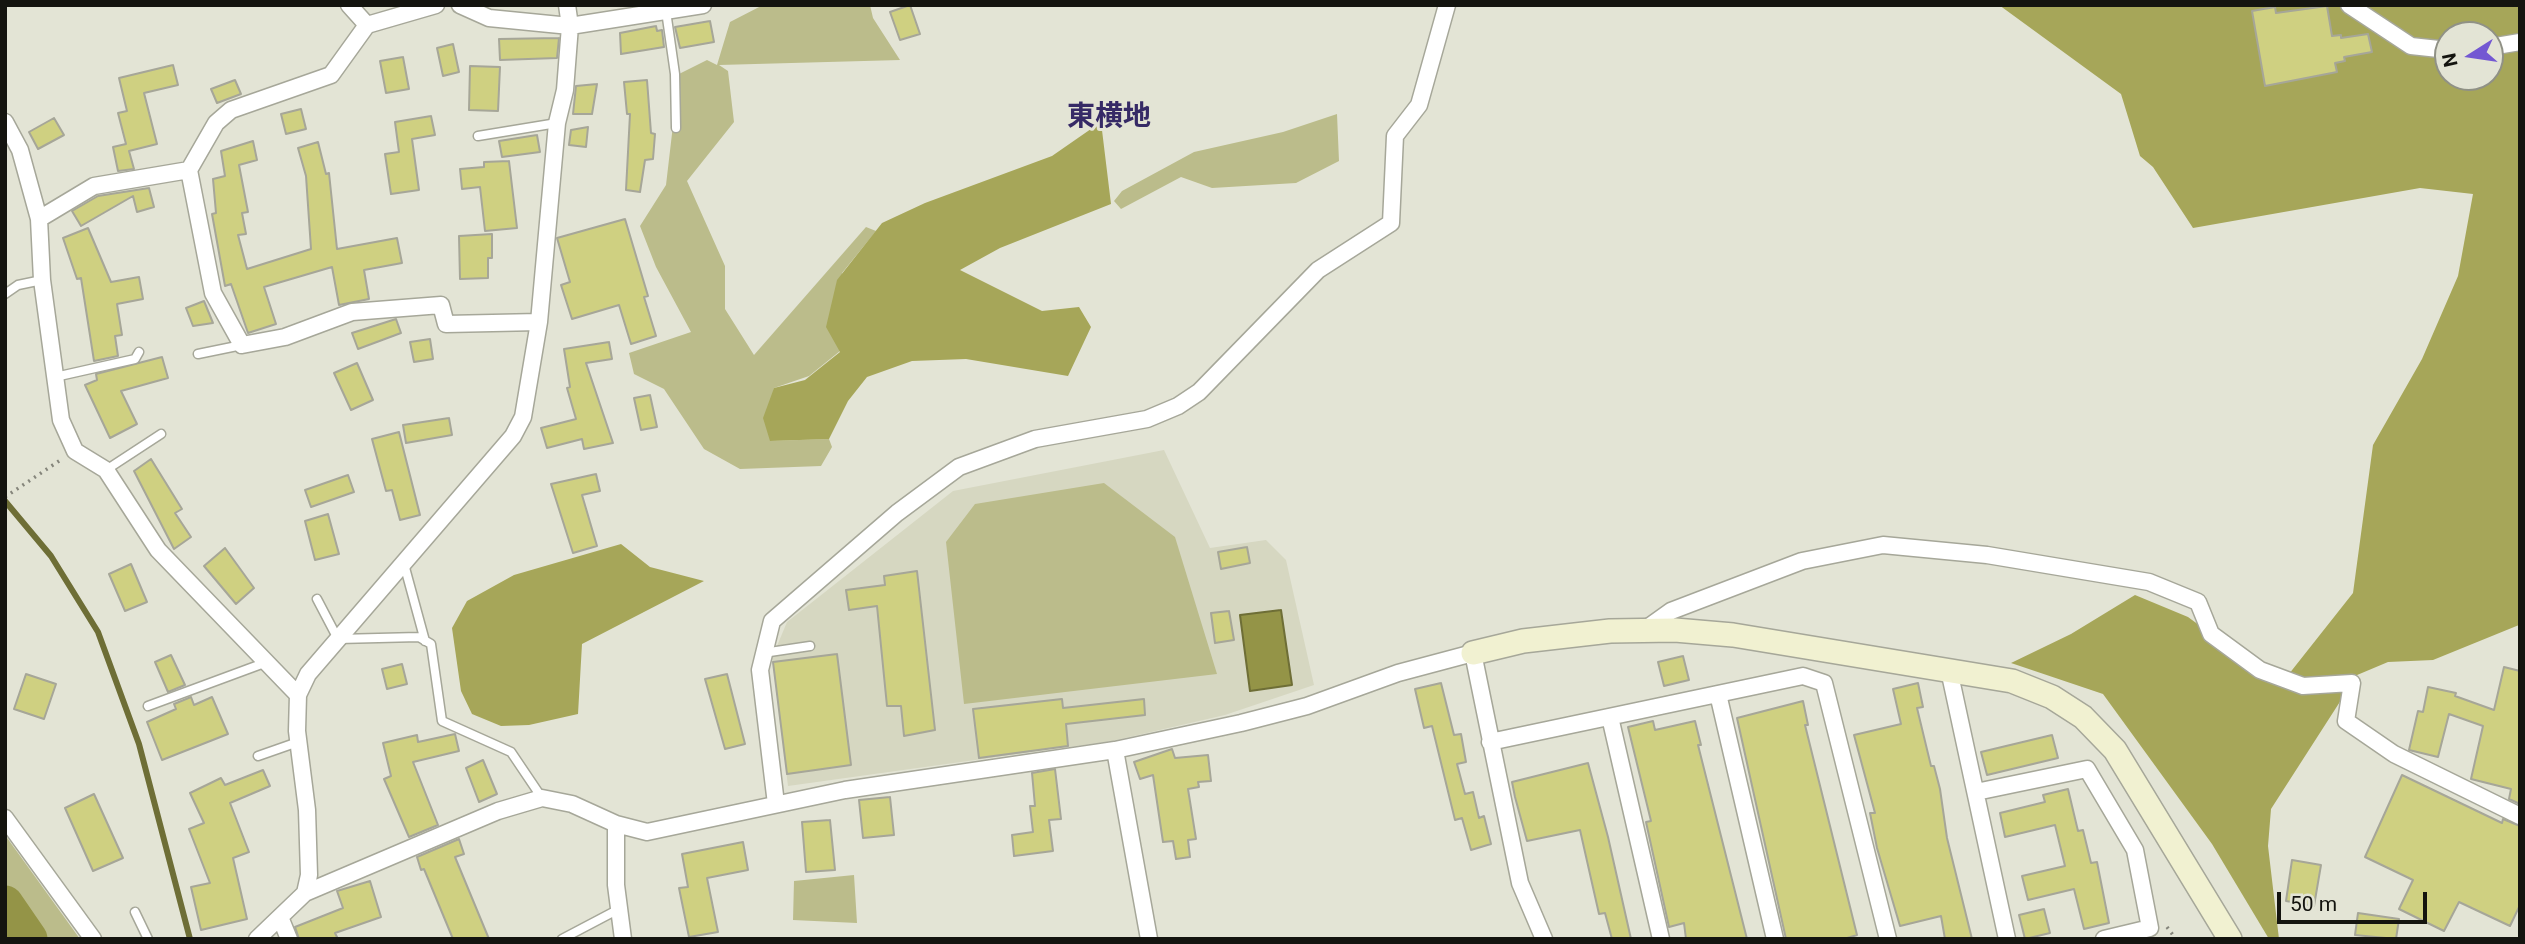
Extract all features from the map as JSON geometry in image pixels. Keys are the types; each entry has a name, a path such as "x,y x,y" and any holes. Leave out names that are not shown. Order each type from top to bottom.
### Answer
{"street":[{"path":"349,5 367,25"},
{"path":"436,5 367,25 331,75 231,110 216,122 189,170 213,293 242,345 285,337 352,312 428,306 441,305 446,324 539,322"},
{"path":"460,5 489,18 570,26 703,5"},
{"path":"305,893 309,875 307,810 298,742 299,695 307,674 513,436 523,418 539,322 557,123 565,90 570,26 566,5"},
{"path":"776,804 760,670 772,621 897,513 959,467 1035,439 1147,419 1178,406 1199,392 1318,270 1391,223 1395,136 1419,105 1447,5"},
{"path":"2349,5 2411,47 2434,49"},
{"path":"5,122 20,150 39,219 42,280 61,420 75,451 106,470 158,550 299,695"},
{"path":"39,219 94,186 189,170"},
{"path":"1641,632 1671,611 1802,561 1884,545 1987,555 2149,582 2198,602 2211,634 2260,670 2304,687 2352,683 2347,721 2394,754 2520,816"},
{"path":"257,939 305,893 498,811 542,798 572,804 616,824 647,832 845,790 1115,750 1307,706 1398,673 1523,641 1609,631 1675,630 1733,635 2012,681 2052,697 2083,717 2115,750 2230,939"},
{"path":"1473,653 1520,883 1544,939"},
{"path":"1950,670 2007,939"},
{"path":"1490,742 1803,676 1824,683 1888,939"},
{"path":"1718,694 1775,939"},
{"path":"1610,717 1661,939"},
{"path":"1115,750 1149,939"},
{"path":"1976,792 2087,769 2134,850 2150,928 2104,939"},
{"path":"5,818 93,939"},
{"path":"616,824 619,909 623,939"},
{"path":"280,917 289,939"}],"lane":[{"path":"666,11 675,74 676,128"},
{"path":"478,136 557,123"},
{"path":"5,294 18,285 42,280"},
{"path":"198,354 242,345"},
{"path":"55,377 135,359 139,352"},
{"path":"106,470 161,434"},
{"path":"404,564 425,641"},
{"path":"317,599 338,639 419,637 431,644 442,720 511,752 542,798"},
{"path":"763,653 810,646"},
{"path":"148,706 267,662"},
{"path":"258,756 298,742"},
{"path":"562,939 619,909"},
{"path":"135,912 148,939"}],"path":[{"path":"5,497 75,451"}],"shaded area":[{"path":"1999,5 2520,5 2519,625 2433,660 2388,662 2350,678 2352,683 2271,809 2268,846 2279,939 2269,939 2212,844 2103,694 2011,663 2071,634 2135,595 2188,617 2260,670 2285,679 2353,593 2373,445 2422,359 2458,276 2473,194 2420,188 2193,228 2153,167 2140,156 2121,94"},
{"path":"1101,122 1111,204 1000,248 960,270 1042,311 1079,307 1091,327 1068,376 966,359 912,361 867,377 848,401 829,439 770,441 763,418 774,388 805,380 840,352 826,327 837,280 882,223 925,203 1052,156"},
{"path":"1164,450 1210,548 1266,540 1286,560 1314,685 1225,715 1112,741 788,786 772,658 787,622 953,491"},
{"path":"621,544 650,567 704,581 582,644 578,714 529,725 501,726 472,714 461,691 452,628 467,601 514,575"},
{"path":"1281,610 1292,685 1250,691 1240,615"}],"green space":[{"path":"763,5 870,5 873,18 900,60 719,65 728,71 734,122 687,181 725,266 725,309 754,355 866,227 876,231 842,273 840,351 809,376 774,388 770,441 829,439 832,447 821,466 740,469 704,449 664,389 634,374 629,353 691,332 656,267 640,226 666,185 679,74 707,60 717,65 730,22"},
{"path":"1337,114 1339,161 1296,183 1212,188 1181,177 1121,209 1114,201 1122,191 1194,152 1283,132"},
{"path":"1104,483 1175,537 1217,674 964,704 946,542 975,504"},
{"path":"5,835 80,939 5,939"},
{"path":"854,875 857,923 793,920 794,881"}],"building":[{"path":"910,5 920,34 900,40 890,12"},
{"path":"2327,6 2332,36 2341,35 2341,38 2368,34 2372,52 2344,57 2345,61 2335,63 2337,72 2265,86 2252,11 2275,7 2276,13"},
{"path":"710,21 714,42 680,48 675,27"},
{"path":"656,26 657,31 662,30 664,47 621,54 620,33"},
{"path":"559,38 557,58 500,60 499,39"},
{"path":"453,44 459,72 443,76 437,48"},
{"path":"403,57 409,89 386,93 380,61"},
{"path":"173,65 178,85 144,93 157,144 129,151 134,169 118,171 113,147 126,144 118,113 127,111 119,78"},
{"path":"470,66 500,67 498,111 469,110"},
{"path":"235,80 241,94 217,103 211,89"},
{"path":"647,80 651,133 655,134 653,159 645,160 640,192 626,190 630,114 627,114 624,82"},
{"path":"597,84 592,114 573,114 576,86"},
{"path":"301,109 306,129 286,134 281,114"},
{"path":"431,116 435,135 412,139 419,190 391,194 385,154 399,152 395,122"},
{"path":"54,118 64,135 38,149 29,132"},
{"path":"588,127 586,147 569,145 571,130"},
{"path":"537,135 540,152 502,157 499,141"},
{"path":"253,141 257,160 239,165 248,212 242,213 246,234 238,235 247,269 311,249 306,176 298,148 318,142 326,174 329,173 337,249 397,238 402,263 364,270 369,299 339,305 332,267 264,287 276,324 248,333 231,284 225,286 212,214 216,213 213,179 225,176 221,151"},
{"path":"509,161 517,228 485,231 480,187 462,189 460,169 484,167 484,162"},
{"path":"149,188 154,207 137,212 133,196 81,226 72,211 98,196"},
{"path":"625,219 648,296 644,297 656,336 631,344 619,305 572,319 561,285 570,282 557,238"},
{"path":"88,228 111,282 139,277 143,299 117,304 122,335 115,336 118,356 94,361 81,278 77,279 63,238"},
{"path":"492,234 492,258 488,258 488,278 460,279 459,236"},
{"path":"204,301 213,323 193,326 186,308"},
{"path":"396,319 401,333 358,349 352,333"},
{"path":"430,339 433,359 414,362 410,342"},
{"path":"609,342 612,359 586,363 613,443 584,449 582,439 547,448 541,428 576,419 567,388 570,387 564,349"},
{"path":"162,357 168,378 121,391 137,424 110,438 85,385 97,380 96,374"},
{"path":"357,363 373,400 351,410 334,373"},
{"path":"650,395 657,427 641,430 634,398"},
{"path":"449,418 452,435 406,443 403,425"},
{"path":"399,432 420,515 400,520 392,490 386,491 372,439"},
{"path":"151,459 182,509 175,513 191,537 174,549 134,471"},
{"path":"596,474 600,491 582,495 597,546 573,553 551,484"},
{"path":"348,475 354,492 311,507 305,490"},
{"path":"328,514 339,554 315,560 305,521"},
{"path":"1247,547 1250,563 1221,569 1218,552"},
{"path":"225,548 254,588 236,604 204,566"},
{"path":"131,564 147,602 125,611 109,574"},
{"path":"917,571 935,730 904,736 901,706 887,706 877,606 849,610 846,590 885,585 884,576"},
{"path":"1229,611 1234,640 1215,643 1211,613"},
{"path":"837,654 851,765 787,774 773,662"},
{"path":"171,655 185,685 168,692 155,662"},
{"path":"1683,656 1689,680 1664,686 1658,662"},
{"path":"402,664 407,684 387,689 382,669"},
{"path":"2504,667 2520,671 2520,804 2509,799 2511,789 2471,779 2483,726 2449,714 2438,757 2409,750 2418,711 2423,712 2428,687 2456,693 2455,696 2494,710"},
{"path":"26,674 56,684 44,719 14,709"},
{"path":"727,674 745,744 725,749 705,679"},
{"path":"1441,683 1454,735 1461,734 1466,762 1457,764 1465,794 1473,792 1479,818 1484,816 1491,844 1471,850 1462,818 1455,820 1432,726 1424,728 1415,689"},
{"path":"1918,683 1923,707 1917,708 1931,766 1934,766 1940,789 1947,838 1972,939 1945,939 1941,916 1900,926 1877,848 1870,813 1875,813 1854,735 1901,724 1893,689"},
{"path":"191,697 194,705 212,697 228,734 162,760 147,722 176,709 174,704"},
{"path":"1062,699 1063,708 1144,699 1145,715 1066,724 1068,746 979,758 973,709"},
{"path":"1803,701 1808,725 1805,725 1857,935 1844,939 1786,939 1737,718"},
{"path":"1653,721 1655,730 1695,721 1701,745 1698,745 1747,939 1686,939 1684,923 1669,927 1646,822 1651,821 1628,727"},
{"path":"455,734 459,751 413,762 438,825 409,837 384,779 391,776 383,743 417,735 418,742"},
{"path":"2052,735 2058,758 1987,775 1981,752"},
{"path":"1172,749 1175,758 1208,755 1211,781 1198,782 1199,787 1188,789 1196,839 1188,840 1190,857 1176,859 1173,841 1163,842 1153,775 1140,779 1134,762"},
{"path":"483,760 497,794 479,802 466,768"},
{"path":"1588,763 1631,939 1612,939 1605,913 1599,914 1580,830 1527,841 1515,797 1512,782"},
{"path":"1055,769 1061,819 1049,820 1053,851 1014,856 1012,835 1033,832 1030,806 1035,806 1032,773"},
{"path":"263,770 270,786 230,803 249,852 233,858 247,919 201,930 191,887 210,883 189,829 204,823 190,793 221,778 225,785"},
{"path":"2402,775 2502,823 2503,819 2520,826 2520,905 2510,926 2459,902 2444,931 2399,909 2413,880 2365,857"},
{"path":"2068,789 2078,831 2083,830 2091,863 2097,862 2109,923 2084,929 2074,889 2028,900 2022,876 2065,866 2055,825 2005,837 2000,813 2045,802 2043,795"},
{"path":"94,794 123,858 93,871 65,808"},
{"path":"890,797 894,835 863,838 859,800"},
{"path":"830,820 835,870 806,872 802,822"},
{"path":"459,839 464,854 455,857 489,939 453,939 417,857"},
{"path":"743,842 748,870 707,878 718,932 689,937 679,888 688,887 682,854"},
{"path":"2292,860 2321,865 2314,906 2286,901"},
{"path":"370,881 381,917 335,933 338,939 299,939 295,927 343,908 337,891"},
{"path":"2044,909 2050,933 2025,939 2019,915"},
{"path":"2358,913 2399,919 2396,939 2355,935"}],"waterway":[{"path":"5,501 51,556 98,632 139,744 190,939"},
{"path":"5,904 29,939"}],"district":[{"name":"東横地","path":"1109,118"}]}
